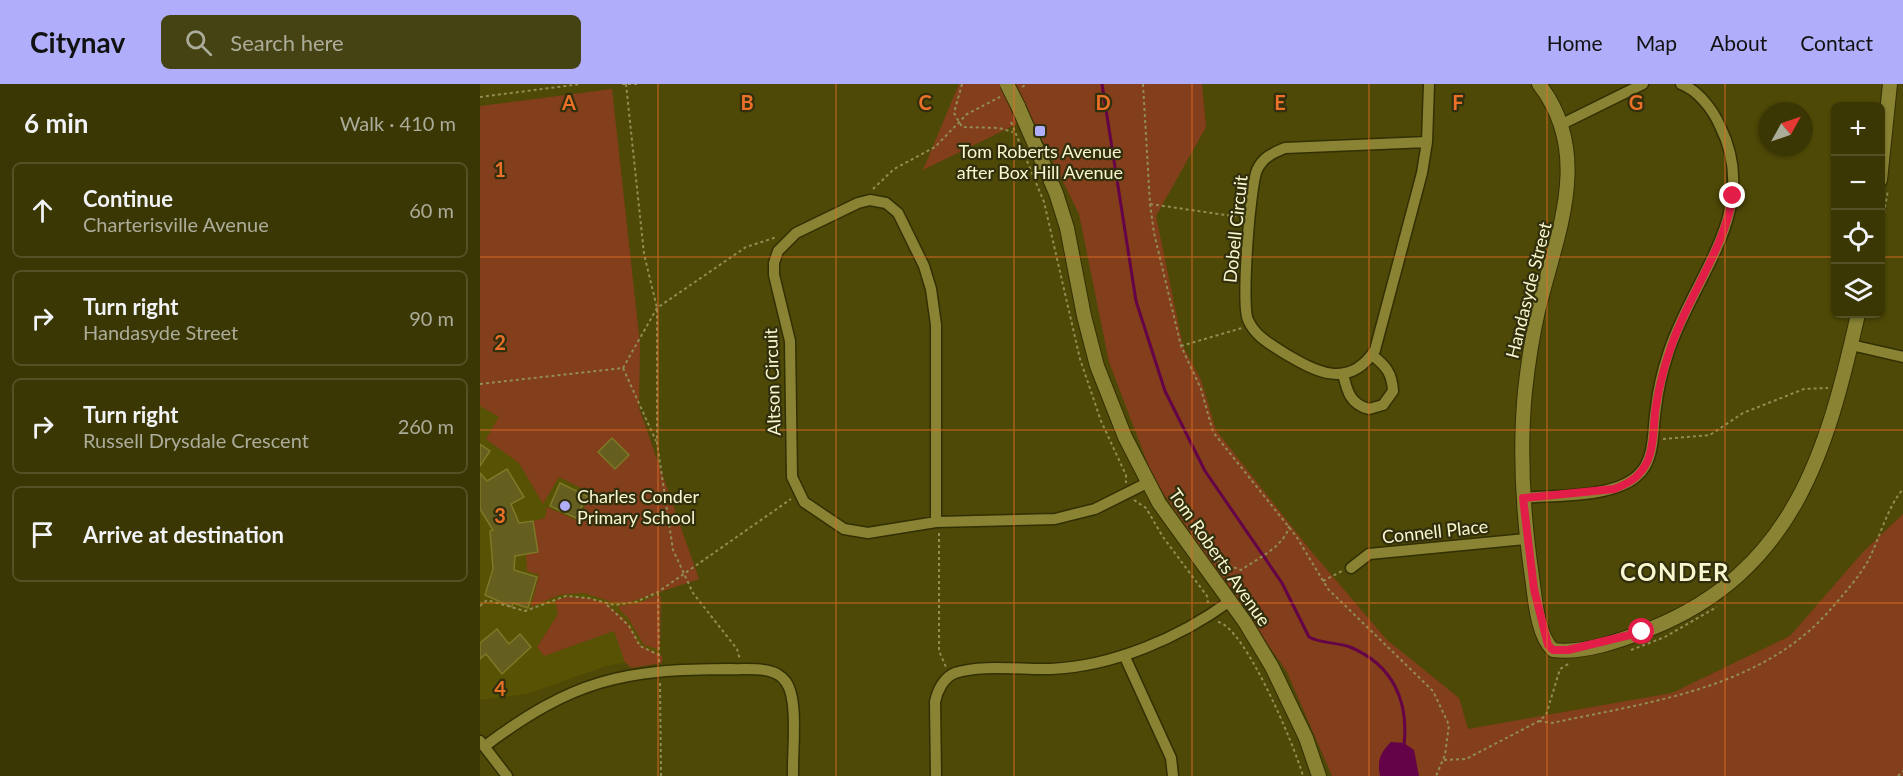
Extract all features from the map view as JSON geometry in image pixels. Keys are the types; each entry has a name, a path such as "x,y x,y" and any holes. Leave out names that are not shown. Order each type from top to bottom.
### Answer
{"street":[{"name":"Tom Roberts Avenue","path":"1007,84 1059,201 1083,316 1105,390 1147,483 1185,543 1230,602 1285,690 1319,776"},
{"path":"1250,324 1267,343 1314,371 1343,374 1356,369 1372,356 1386,316 1422,173 1427,142 1429,84"},
{"name":"Handasyde Street","path":"1539,84 1550,101 1560,125 1569,164 1569,191 1564,219 1538,312 1528,366 1522,446 1526,539 1544,637 1553,650 1568,650 1609,642 1682,616 1750,565 1788,518 1807,485 1821,452 1851,345"},
{"path":"1560,125 1643,84"},
{"path":"1523,498 1614,489 1627,484 1643,470 1649,458 1656,407 1670,349 1684,312 1720,245 1729,221 1733,196 1732,161 1727,139 1717,119 1703,101 1681,84"},
{"path":"1883,156 1890,84"},
{"name":"Dobell Circuit","path":"1250,324 1244,297 1256,171 1270,154 1285,148 1427,142"},
{"name":"Altson Circuit","path":"798,494 792,477 790,341 774,275 774,263 778,251 796,232 858,203 881,201 898,213 924,266 934,301 936,522"},
{"path":"1857,318 1851,345 1903,357"},
{"path":"1343,374 1348,396 1353,401 1369,409 1383,405 1393,391 1392,377 1384,365 1372,356"},
{"path":"798,494 814,511 852,531 868,533 936,522 1055,519 1095,509 1147,483"},
{"name":"Connell Place","path":"1351,568 1369,554 1526,539"},
{"path":"936,776 935,702 937,692 952,674 967,669 1056,668 1124,655 1179,632 1230,602"},
{"path":"1124,655 1171,758 1173,776"},
{"path":"507,776 482,743 576,690 607,679 660,670 767,670 779,675 787,683 792,695 793,776"}],"path":[{"path":"480,97 581,84"},
{"path":"622,84 638,84"},
{"path":"626,84 644,254 657,308 657,443 673,550 693,593 737,649 741,670"},
{"path":"962,84 954,113 962,127 999,128 1013,132"},
{"path":"1143,84 1150,204 1181,346 1201,389 1213,432 1289,526 1310,555 1323,581 1433,691 1449,725 1444,760 1436,776"},
{"path":"1150,204 1222,217 1251,218"},
{"path":"1181,346 1250,324"},
{"path":"480,384 622,369 657,443"},
{"path":"1652,438 1710,435 1743,413 1814,386 1831,388 1828,398"},
{"path":"1539,722 1552,723 1666,699 1732,679 1767,659 1796,640 1830,611 1867,561 1903,489"},
{"path":"480,606 487,600 525,611 551,600 577,596 607,605 636,602 658,592 798,494"},
{"path":"936,522 939,527 939,651 952,674"},
{"path":"1211,559 1241,570 1260,558 1287,534 1289,526"},
{"path":"1287,534 1296,536"},
{"path":"1323,581 1351,568"},
{"path":"658,592 661,776"},
{"path":"607,605 629,626 640,646 659,655"},
{"path":"1628,651 1665,637 1708,615 1720,605"},
{"path":"1444,760 1466,759 1539,722 1546,715 1560,669 1577,662"},
{"path":"1898,776 1903,771"}],"shaded area":[{"path":"959,84 1202,84 1206,127 1156,216 1183,346 1201,380 1216,430 1311,551 1387,640 1459,698 1468,729 1672,693 1790,636 1863,552 1903,514 1903,776 1332,776 1287,672 1154,480 1109,362 1079,214 1031,117 923,170"},
{"path":"612,89 640,344 639,408 699,579 630,602 612,602 584,593 559,595 531,607 539,575 527,571 526,554 536,553 534,521 545,518 547,507 578,521 591,493 559,477 543,504 519,463 486,439 499,417 480,406 480,106"},
{"name":"Charles Conder Primary School","path":"480,395 589,397 659,568 659,657 606,666 527,694 480,700"},
{"path":"656,595 661,597 660,650 644,645 628,618 618,608 639,603"},
{"path":"567,597 590,598 607,604 626,620 641,645 662,656 662,663 631,668 625,662 614,631 544,656 537,647 558,614 555,600"},
{"path":"1391,742 1404,743 1414,750 1419,776 1380,776 1380,757"}],"building":[{"path":"612,438 629,455 615,469 598,452"},
{"path":"480,444 490,451 480,466"},
{"path":"507,469 524,497 511,504 519,523 533,521 538,552 515,556 514,570 537,577 528,608 513,603 512,607 485,595 493,569 490,531 493,530 480,509 480,473 487,481"},
{"path":"560,483 587,496 576,518 550,506"},
{"path":"497,629 509,644 520,634 531,647 502,674 486,654 480,659 480,643"}],"waterway":[{"path":"1102,84 1136,301 1165,391 1205,471 1282,583 1309,637 1350,647 1365,655 1387,674 1395,686 1404,714 1404,745"}],"place":[{"name":"Tom Roberts Avenue after Box Hill Avenue","path":"1040,131"},
{"name":"Charles Conder Primary School","path":"565,506"}],"district":[{"name":"CONDER","path":"1675,571"}],"route":[{"path":"1642,632 1609,642 1568,650 1553,650 1548,645 1544,637 1534,589 1526,539 1523,498 1614,489 1627,484 1643,470 1651,452 1656,407 1670,349 1684,312 1720,245 1729,221 1733,196"}]}
